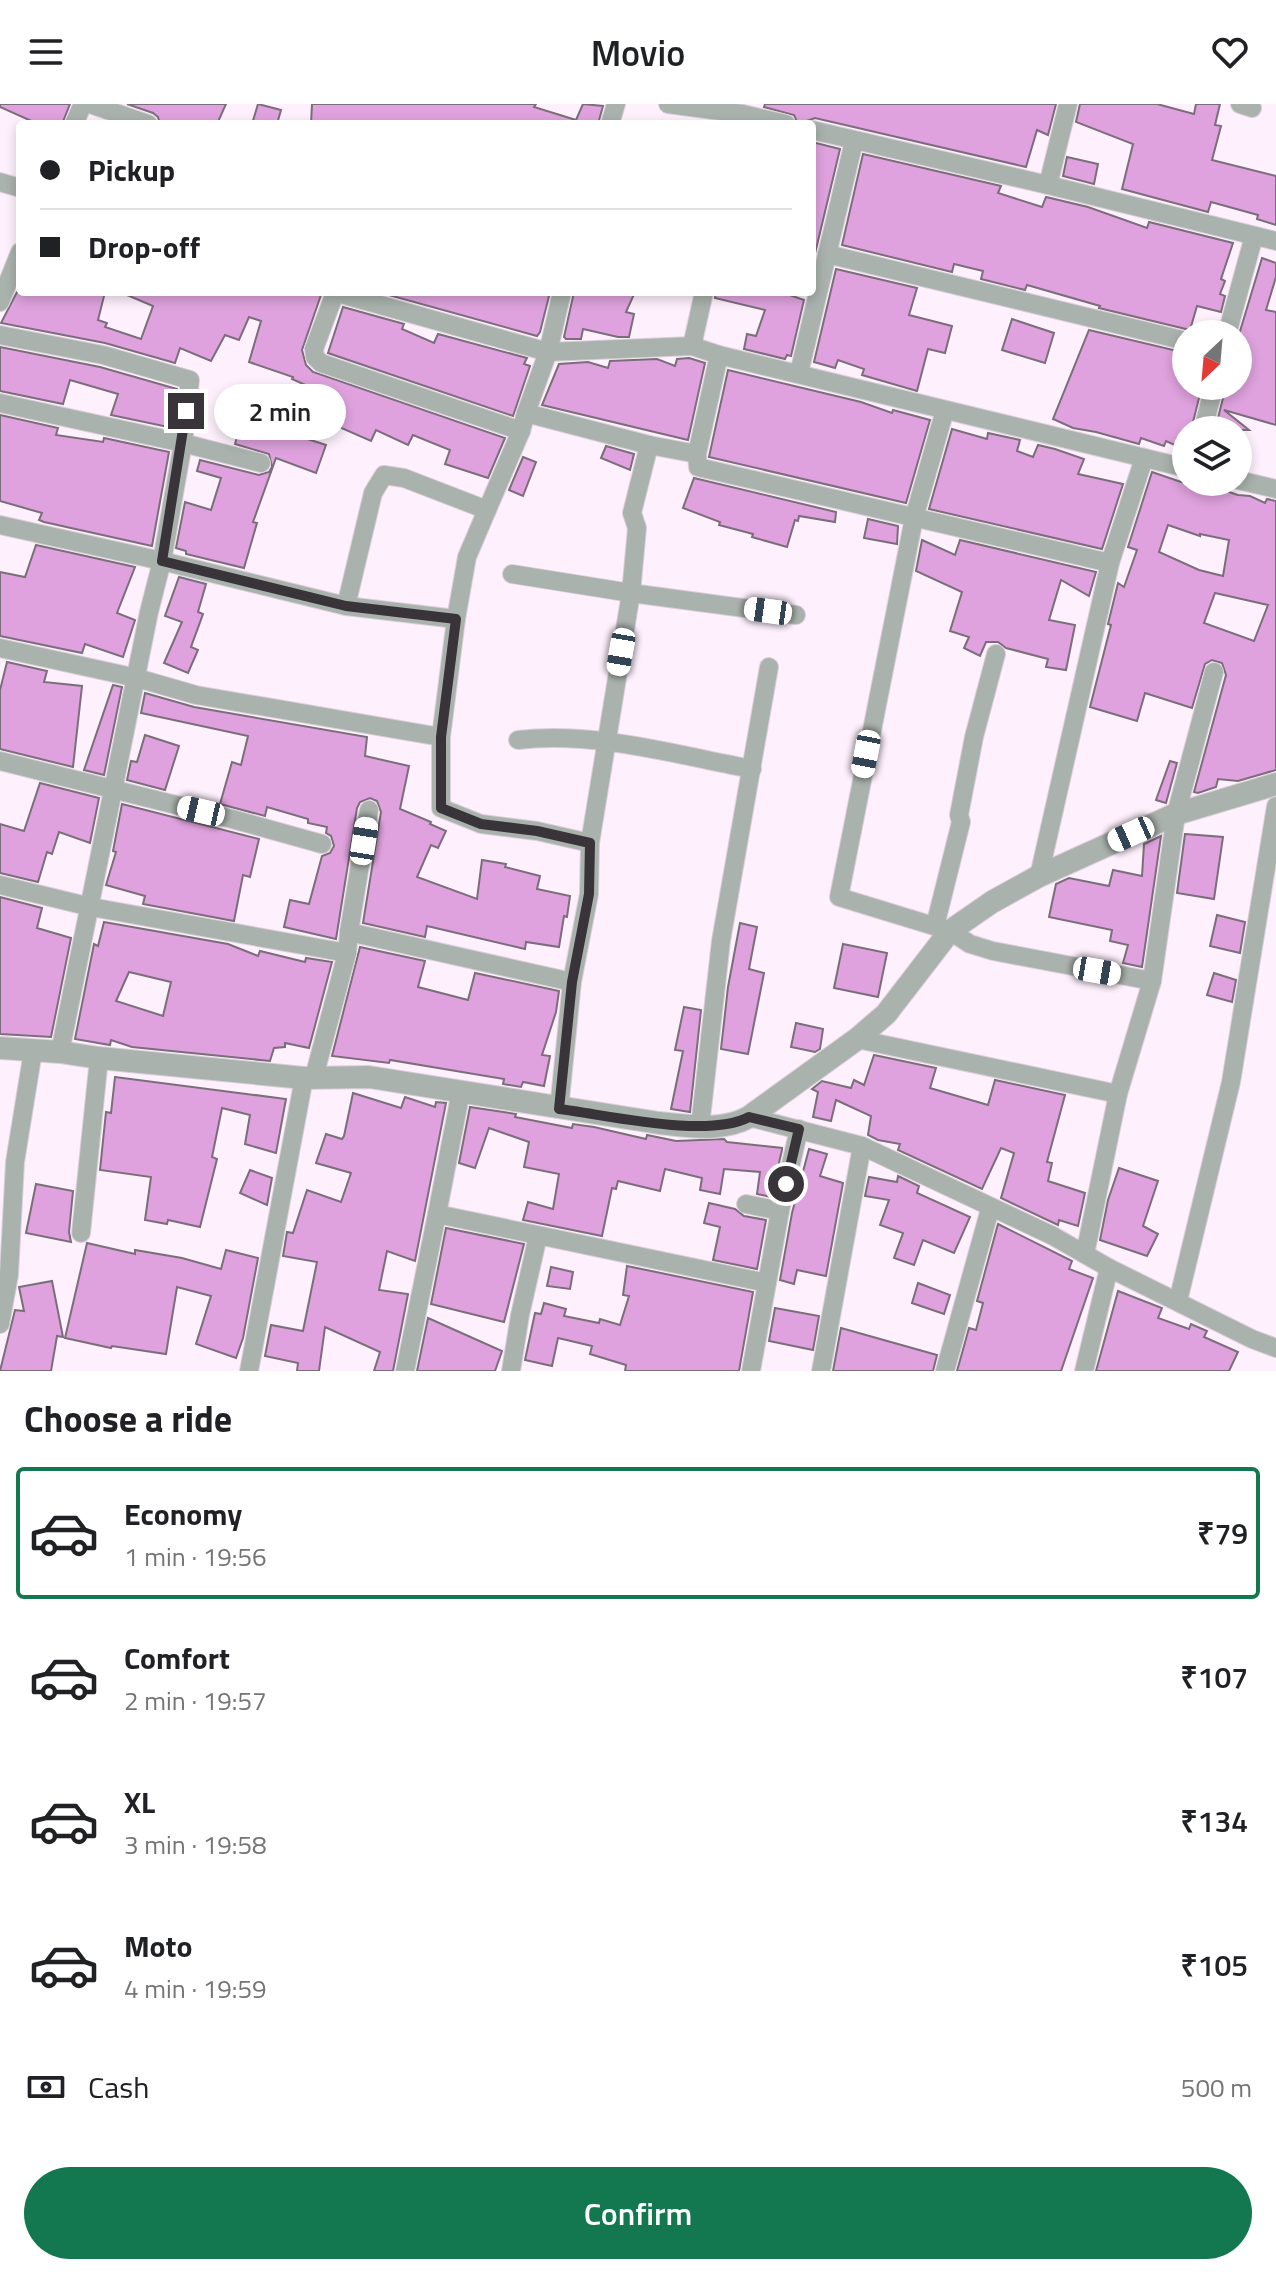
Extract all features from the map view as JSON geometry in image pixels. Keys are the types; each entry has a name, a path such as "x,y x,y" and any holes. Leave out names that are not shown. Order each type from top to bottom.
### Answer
{"street":[{"path":"90,104 136,120"},
{"path":"668,104 769,120"},
{"path":"1048,185 1068,104"},
{"path":"816,131 1276,241"},
{"path":"799,373 854,141"},
{"path":"1231,320 1254,236"},
{"path":"827,254 1172,338"},
{"path":"0,302 16,262"},
{"path":"333,296 314,349 315,357 321,363 523,422 697,454"},
{"path":"348,296 548,352 692,346 1172,465"},
{"path":"561,296 548,352 523,422 467,557 441,737 441,808 481,824 537,831 590,843"},
{"path":"692,346 703,296"},
{"path":"0,335 103,355 190,380 183,443 162,561 60,1052"},
{"path":"719,355 697,454 698,467 1110,563"},
{"path":"0,403 261,463"},
{"path":"945,410 914,518 839,897 943,929 970,944 993,951 1152,981"},
{"path":"559,1109 572,982 589,894 590,843 631,593 637,528 632,513 649,445"},
{"path":"1039,876 1110,563 1144,458"},
{"path":"346,606 373,493 384,475 404,478 487,510"},
{"path":"1252,483 1276,489"},
{"path":"0,525 346,606 456,619"},
{"path":"512,574 796,615"},
{"path":"0,648 137,678 196,695 441,737"},
{"path":"0,1048 309,1077 369,1077 559,1109 700,1127 735,1125 857,1039 886,1014 943,929 974,737 996,654"},
{"path":"700,1127 721,941 769,667"},
{"path":"1085,1254 1118,1094 1152,981 1176,814 1214,672"},
{"path":"518,740 536,738 605,742 752,769"},
{"path":"0,761 322,844"},
{"path":"943,929 1039,876 1176,814 1276,784"},
{"path":"1178,1301 1231,1082 1276,806"},
{"path":"249,1371 309,1077 347,953 369,810"},
{"path":"0,885 91,907 347,953"},
{"path":"349,932 572,982"},
{"path":"857,1039 1118,1094"},
{"path":"0,1324 7,1161 33,1051"},
{"path":"81,1233 99,1058"},
{"path":"405,1371 461,1091"},
{"path":"749,1117 862,1146 990,1209 1053,1236 1109,1268 1276,1348"},
{"path":"751,1371 780,1211 799,1129"},
{"path":"821,1371 862,1146"},
{"path":"746,1204 780,1211"},
{"path":"945,1371 990,1209"},
{"path":"437,1214 767,1283"},
{"path":"511,1371 538,1236"},
{"path":"1084,1371 1109,1268"}],"building":[{"path":"0,104 70,104 64,120 29,120 0,107"},
{"path":"127,104 226,104 219,120 159,120 153,113"},
{"path":"258,104 281,110 278,120 253,120"},
{"path":"312,104 536,104 534,107 576,120 311,120"},
{"path":"583,104 603,106 599,120 576,120"},
{"path":"765,104 1056,104 1048,135 1037,130 1026,167 815,118 796,120 794,115 764,107"},
{"path":"1080,104 1157,104 1194,114 1196,104 1220,104 1215,125 1221,126 1212,160 1276,176 1276,225 1257,219 1258,215 1211,202 1208,212 1122,189 1133,144 1076,122"},
{"path":"816,143 840,149 816,249"},
{"path":"863,154 1001,186 998,193 1042,207 1046,197 1088,207 1147,228 1149,222 1233,243 1221,279 1225,281 1220,294 1225,296 1221,312 1197,306 1193,320 1172,320 1172,326 1099,308 1027,285 1025,290 981,279 983,271 954,264 952,272 842,245"},
{"path":"1067,157 1098,164 1094,184 1063,176"},
{"path":"1262,258 1276,263 1276,277 1266,310 1276,312 1276,425 1224,410 1232,416 1218,416 1222,400 1252,400 1252,320 1243,320"},
{"path":"836,269 917,288 909,315 952,326 945,353 928,349 917,391 862,375 864,369 838,360 835,368 814,362"},
{"path":"16,294 104,296 98,320 107,323 105,327 141,339 153,306 129,296 321,296 302,350 306,365 313,372 505,438 488,478 445,464 450,450 413,435 408,445 376,430 371,441 330,423 339,400 293,377 249,362 261,321 249,317 239,340 225,335 211,361 180,348 175,363 105,343 1,323"},
{"path":"392,296 549,296 537,336"},
{"path":"573,296 633,296 626,312 634,314 629,337 583,329 581,339 564,337"},
{"path":"792,296 804,300 791,356 787,355 785,359 744,349 747,334 756,336 765,310 715,298"},
{"path":"343,307 404,324 402,329 434,343 438,334 527,358 524,364 530,366 513,416 328,353"},
{"path":"1012,319 1054,333 1045,363 1002,350"},
{"path":"1089,330 1172,350 1172,400 1198,400 1194,416 1172,416 1172,444 1166,441 1164,446 1141,438 1139,444 1073,428 1053,419"},
{"path":"0,347 100,367 177,389 173,428 111,415 118,394 70,380 63,404 0,391"},
{"path":"689,358 705,363 688,440 542,405 559,364 588,362 608,368 610,361 657,359 675,366 677,359"},
{"path":"728,370 930,420 906,503 709,457"},
{"path":"246,403 265,408 263,415 292,423 289,433 326,445 316,473 276,458 253,522 257,523 244,568 186,554 186,551 176,548 185,502 211,510 221,478 197,471 200,460 259,475 269,472 272,467 269,454 235,444"},
{"path":"0,415 58,428 56,435 103,442 104,438 169,452 152,546 44,522 39,520 42,513 0,501"},
{"path":"952,429 987,439 988,433 1020,440 1017,451 1033,457 1038,445 1055,449 1084,459 1078,474 1123,484 1102,549 929,509"},
{"path":"606,446 634,454 630,470 601,458"},
{"path":"523,457 536,462 523,496 509,490"},
{"path":"1152,472 1172,479 1172,496 1250,496 1265,503 1267,499 1276,501 1276,770 1238,781 1218,779 1216,787 1194,792 1226,675 1222,663 1212,660 1205,664 1192,708 1145,693 1137,721 1090,707 1111,625 1108,624 1118,583 1124,587 1137,550 1128,547","holes":["1168,525 1200,536 1229,540 1223,576 1199,570 1159,552","1215,593 1268,605 1254,641 1204,623"]},
{"path":"694,478 836,512 835,522 799,516 787,547 752,537 753,534 719,525 720,522 683,508"},
{"path":"868,519 898,526 897,544 864,538"},
{"path":"922,540 955,555 960,540 1096,572 1089,596 1061,580 1049,620 1075,625 1066,670 1046,667 1048,659 1006,648 998,642 986,642 980,656 964,648 969,637 950,631 962,592 916,571"},
{"path":"36,545 135,567 117,613 135,620 123,657 85,644 82,653 0,636 0,572 25,577"},
{"path":"179,577 206,584 198,612 203,614 191,647 198,650 188,673 164,663 182,622 165,616"},
{"path":"7,662 47,671 44,682 82,686 73,767 0,749 0,690"},
{"path":"113,685 122,687 104,775 84,770"},
{"path":"145,693 194,707 367,737 365,756 409,766 400,809 446,831 438,848 431,845 417,877 477,899 482,860 506,864 505,867 540,876 537,889 570,896 559,947 526,942 525,949 427,926 425,937 363,923 381,812 377,801 370,798 360,802 357,808 336,939 284,927 290,900 309,904 322,856 330,853 334,846 331,836 326,833 327,827 267,807 265,816 220,804 232,762 241,765 248,736 141,713"},
{"path":"145,735 179,746 165,790 127,780 131,761 137,762"},
{"path":"1170,761 1177,763 1166,803 1156,800"},
{"path":"40,783 99,798 90,843 59,832 52,854 47,852 38,882 0,873 0,824 24,831"},
{"path":"122,804 259,839 250,877 243,875 234,921 143,904 145,896 106,885 116,852 113,851"},
{"path":"1185,834 1223,837 1214,899 1177,893"},
{"path":"1161,836 1142,967 1123,963 1128,945 1110,941 1112,930 1049,917 1056,884 1069,878 1109,886 1113,870 1142,876 1144,844"},
{"path":"0,897 42,908 37,928 71,938 51,1037 0,1034"},
{"path":"1217,915 1245,922 1240,953 1210,946"},
{"path":"104,922 228,944 258,956 260,951 305,962 306,958 332,962 309,1048 285,1043 285,1047 274,1048 270,1061 132,1047 111,1040 110,1045 75,1039 94,944 98,946","holes":["129,972 171,982 163,1016 116,1001"]},
{"path":"740,923 757,927 749,969 764,973 748,1054 721,1049"},
{"path":"843,944 887,953 878,997 834,988"},
{"path":"360,947 425,961 418,987 468,1000 475,973 559,991 556,1012 542,1055 550,1056 544,1086 523,1082 521,1087 503,1084 504,1079 390,1060 389,1063 332,1056"},
{"path":"1214,973 1236,980 1232,1002 1207,995"},
{"path":"684,1007 701,1010 690,1112 671,1109 683,1051 675,1050"},
{"path":"796,1023 823,1029 820,1049 815,1052 791,1047"},
{"path":"874,1055 936,1068 930,1088 988,1105 995,1080 1065,1095 1047,1162 1052,1163 1048,1181 1085,1193 1078,1226 1059,1220 1058,1225 1001,1198 1014,1153 1001,1148 982,1189 898,1150 900,1144 868,1135 871,1116 836,1100 831,1121 813,1117 818,1092 812,1089 822,1081 851,1088 854,1080 864,1085"},
{"path":"115,1077 286,1099 276,1153 245,1144 250,1115 222,1108 212,1157 217,1159 200,1227 168,1220 167,1224 145,1220 151,1177 100,1170 106,1112 111,1113"},
{"path":"353,1093 401,1108 405,1097 435,1107 436,1102 446,1103 415,1261 387,1251 379,1290 408,1294 393,1371 374,1371 380,1352 325,1327 319,1371 297,1371 298,1363 265,1356 271,1325 303,1331 317,1262 283,1256 287,1232 293,1233 307,1190 341,1202 351,1173 316,1163 326,1134 342,1139 344,1136"},
{"path":"470,1107 516,1114 515,1117 572,1128 573,1124 594,1127 646,1139 647,1135 676,1141 724,1139 782,1150 771,1197 757,1194 760,1172 724,1169 720,1194 700,1190 702,1178 665,1169 660,1191 618,1181 616,1189 612,1188 602,1236 523,1220 528,1202 553,1209 559,1174 524,1167 529,1142 489,1128 475,1168 459,1163"},
{"path":"809,1149 827,1154 820,1176 843,1183 826,1276 797,1270 794,1284 780,1280 792,1213"},
{"path":"1119,1168 1158,1181 1143,1226 1158,1234 1147,1256 1100,1240 1108,1200"},
{"path":"250,1170 272,1178 267,1205 240,1193"},
{"path":"898,1176 919,1186 917,1193 970,1217 954,1253 923,1240 914,1265 894,1258 903,1233 880,1225 889,1200 865,1196 869,1177 897,1182"},
{"path":"36,1184 73,1191 71,1242 26,1233"},
{"path":"709,1203 735,1209 744,1216 766,1220 757,1269 713,1260 720,1227 704,1223"},
{"path":"998,1224 1072,1261 1069,1269 1093,1278 1061,1371 957,1371 969,1328 976,1330 983,1303 977,1301"},
{"path":"446,1228 524,1244 504,1322 431,1304"},
{"path":"87,1243 135,1254 135,1250 182,1258 221,1269 226,1250 258,1258 243,1338 236,1358 196,1344 211,1296 177,1287 166,1354 111,1348 65,1338"},
{"path":"627,1266 753,1292 739,1371 625,1371 626,1365 590,1354 592,1346 558,1338 552,1366 525,1360 535,1313 541,1314 544,1303 566,1309 564,1316 599,1323 600,1319 620,1325 629,1296 623,1295"},
{"path":"551,1267 573,1272 570,1289 547,1286"},
{"path":"52,1281 63,1337 57,1336 51,1371 0,1371 15,1310 24,1311 19,1287"},
{"path":"918,1283 950,1295 944,1314 912,1303"},
{"path":"1118,1291 1162,1308 1158,1318 1189,1329 1191,1324 1207,1331 1204,1337 1238,1352 1229,1371 1096,1371"},
{"path":"775,1308 819,1316 813,1350 769,1341"},
{"path":"428,1318 502,1351 495,1371 417,1371"},
{"path":"841,1328 937,1355 933,1371 833,1371"}],"route":[{"path":"186,411 162,561 346,606 456,619 441,737 441,808 481,824 537,831 590,843 589,894 572,982 559,1109 700,1127 735,1125 749,1117 799,1129 786,1184"}]}
